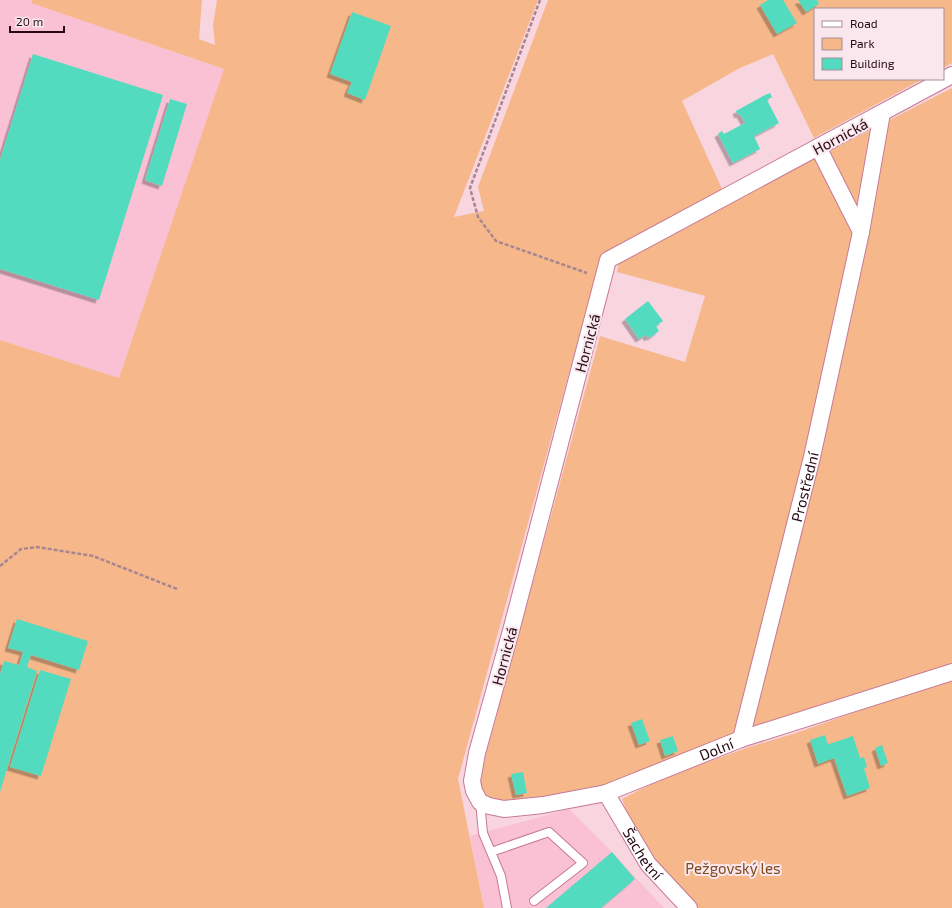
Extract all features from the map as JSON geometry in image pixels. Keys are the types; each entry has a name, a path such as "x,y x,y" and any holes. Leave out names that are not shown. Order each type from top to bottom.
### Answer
{"street":[{"name":"Hornická","path":"480,802 474,791 472,781 477,753 514,619 608,260 943,80"},
{"name":"Prostřední","path":"741,740 812,457 861,232 882,113"},
{"path":"818,147 861,232"},
{"name":"Dolní","path":"480,802 489,806 504,809 543,805 606,793 741,740 952,672"},
{"name":"Šachetní","path":"606,793 648,864 689,908"}],"lane":[{"path":"480,802 483,833 501,876 507,908"},
{"path":"491,852 549,832 583,863 534,901"}],"path":[{"path":"540,0 470,188 478,217 496,241 603,279"},
{"path":"0,566 21,549 37,547 93,556 177,589"}],"shaded area":[{"path":"0,0 32,0 31,3 225,69 119,378 0,340"},
{"path":"569,809 612,852 664,908 484,908 470,836"}],"green space":[{"path":"32,0 202,0 199,39 215,45 213,25 217,0 538,0 454,217 484,211 478,187 548,0 952,0 952,63 944,67 944,8 814,8 814,80 921,80 814,138 773,54 738,69 682,101 722,189 601,256 458,779 484,908 0,908 0,340 119,378 224,69 31,3"},
{"path":"952,88 952,672 606,793 543,805 491,800 477,787 600,336 685,362 705,296 617,272 620,259"},
{"name":"Pežgovský les","path":"952,678 952,908 694,908 661,871 629,817 622,799 659,780 749,747 793,734"}],"building":[{"path":"768,0 783,0 797,23 777,34 760,5"},
{"path":"798,0 817,0 819,4 806,12"},
{"path":"352,12 391,26 365,100 347,93 352,82 330,74"},
{"path":"33,54 163,95 99,300 0,269 0,160"},
{"path":"770,93 772,97 767,100 779,123 754,136 760,149 733,163 718,134 722,131 724,134 745,123 740,114 738,115 736,111"},
{"path":"170,99 187,104 162,186 145,180"},
{"path":"648,301 663,321 656,326 659,331 651,337 650,336 648,338 646,335 639,339 625,319"},
{"path":"17,619 88,641 79,670 31,655 27,667 37,671 0,792 0,674 4,661 19,665 23,652 8,648"},
{"path":"40,670 71,679 41,776 10,767"},
{"path":"642,719 650,741 639,745 631,723"},
{"path":"825,735 828,744 853,736 860,758 864,757 867,767 864,768 870,788 847,796 834,758 818,764 810,740"},
{"path":"673,736 678,751 665,756 660,740"},
{"path":"882,745 888,763 881,766 875,748"},
{"path":"523,772 527,793 516,795 511,774"},
{"path":"612,852 635,879 601,908 546,908"}]}
